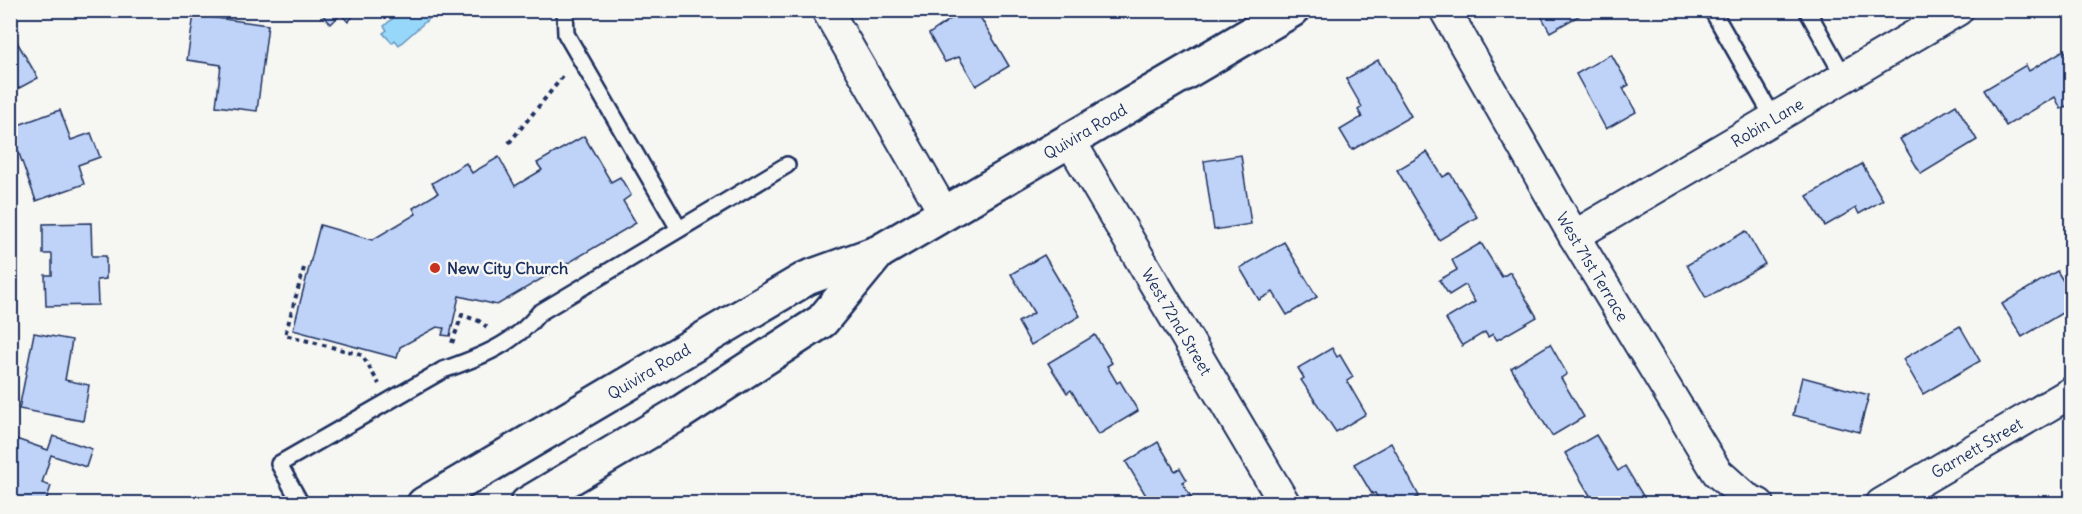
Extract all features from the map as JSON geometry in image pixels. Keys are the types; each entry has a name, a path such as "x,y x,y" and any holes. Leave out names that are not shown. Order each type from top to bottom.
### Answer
{"main road":[{"name":"Quivira Road","path":"424,504 807,278 879,252 1292,10"},
{"name":"Quivira Road","path":"527,504 680,414 822,321 879,252"}],"street":[{"path":"827,10 944,213"},
{"name":"West 71st Terrace","path":"1445,10 1574,236 1717,472 1746,498 1759,504"},
{"name":"Robin Lane","path":"1574,236 1958,10"},
{"name":"West 72nd Street","path":"1069,139 1285,504"},
{"name":"Garnett Street","path":"1881,504 2072,392"}],"lane":[{"path":"565,10 566,34 679,229"},
{"path":"1712,10 1773,118"},
{"path":"1809,11 1844,77"},
{"path":"301,504 279,464 443,370 472,360 502,345 527,329 539,313 787,165"}],"path":[{"path":"509,143 579,57"},
{"path":"304,268 285,335 362,355 380,384 389,379"},
{"path":"456,347 450,349 462,315 479,321 491,330 485,333"}],"water":[{"path":"401,11 429,11 433,15 399,45 395,40 392,43 383,33 387,30 384,26"}],"building":[{"path":"318,10 359,10 348,22 341,14 331,24"},
{"path":"964,10 976,10 1009,66 976,86 959,57 945,62 929,34"},
{"path":"1538,10 1580,10 1582,14 1550,32"},
{"path":"194,15 268,25 257,111 216,106 221,65 187,60"},
{"path":"10,30 38,78 10,93"},
{"path":"2064,50 2072,64 2072,103 2061,109 2055,97 2006,126 1984,90 2026,65 2029,71"},
{"path":"1611,54 1629,85 1623,88 1636,112 1606,129 1576,74"},
{"path":"1378,60 1411,116 1352,150 1340,130 1362,117 1358,110 1362,107 1346,79"},
{"path":"1956,105 1977,140 1921,174 1900,139"},
{"path":"60,110 71,140 91,133 100,157 78,165 84,184 36,201 10,128"},
{"name":"New City Church","path":"584,136 611,182 620,177 631,195 623,201 636,223 497,305 459,296 450,336 442,335 444,328 437,327 400,347 397,358 293,330 320,225 372,240 416,214 413,208 438,193 432,183 466,163 472,173 499,157 515,186 542,170 537,163"},
{"path":"1427,152 1443,177 1450,173 1477,217 1439,240 1397,170"},
{"path":"1241,155 1251,224 1214,230 1204,161"},
{"path":"1862,164 1883,200 1859,214 1856,208 1825,226 1807,196"},
{"path":"91,223 92,256 106,256 106,279 97,280 98,305 46,306 45,275 52,275 52,254 43,254 43,224"},
{"path":"1746,231 1765,264 1706,298 1687,265"},
{"path":"1284,242 1317,297 1287,315 1273,292 1259,300 1240,268"},
{"path":"1481,243 1502,277 1510,272 1537,317 1497,340 1493,334 1488,337 1485,332 1462,346 1446,319 1475,302 1465,285 1449,295 1439,280 1457,270 1452,260"},
{"path":"1044,255 1080,316 1031,345 1018,322 1034,313 1011,274"},
{"path":"2057,271 2072,295 2072,307 2022,337 2002,304"},
{"path":"1960,326 1980,361 1923,394 1903,359"},
{"path":"34,333 72,340 65,380 89,385 83,421 19,409"},
{"path":"1095,335 1112,363 1107,366 1117,383 1120,381 1138,411 1098,435 1071,390 1067,393 1048,363"},
{"path":"1550,344 1567,374 1561,378 1584,417 1552,436 1511,368"},
{"path":"1332,348 1337,357 1340,355 1353,377 1347,381 1366,414 1336,432 1301,380 1304,378 1298,368"},
{"path":"1802,377 1869,395 1859,432 1793,415"},
{"path":"1596,435 1618,471 1625,466 1648,504 1595,504 1565,453"},
{"path":"53,436 92,449 86,467 51,455 42,483 51,486 45,504 10,504 10,455 16,439 48,450"},
{"path":"1158,442 1175,471 1180,468 1187,480 1182,482 1194,502 1192,504 1151,504 1126,462"},
{"path":"1391,443 1419,496 1407,504 1381,504 1375,493 1372,494 1354,464"}],"place":[{"name":"New City Church","path":"435,268"}]}
